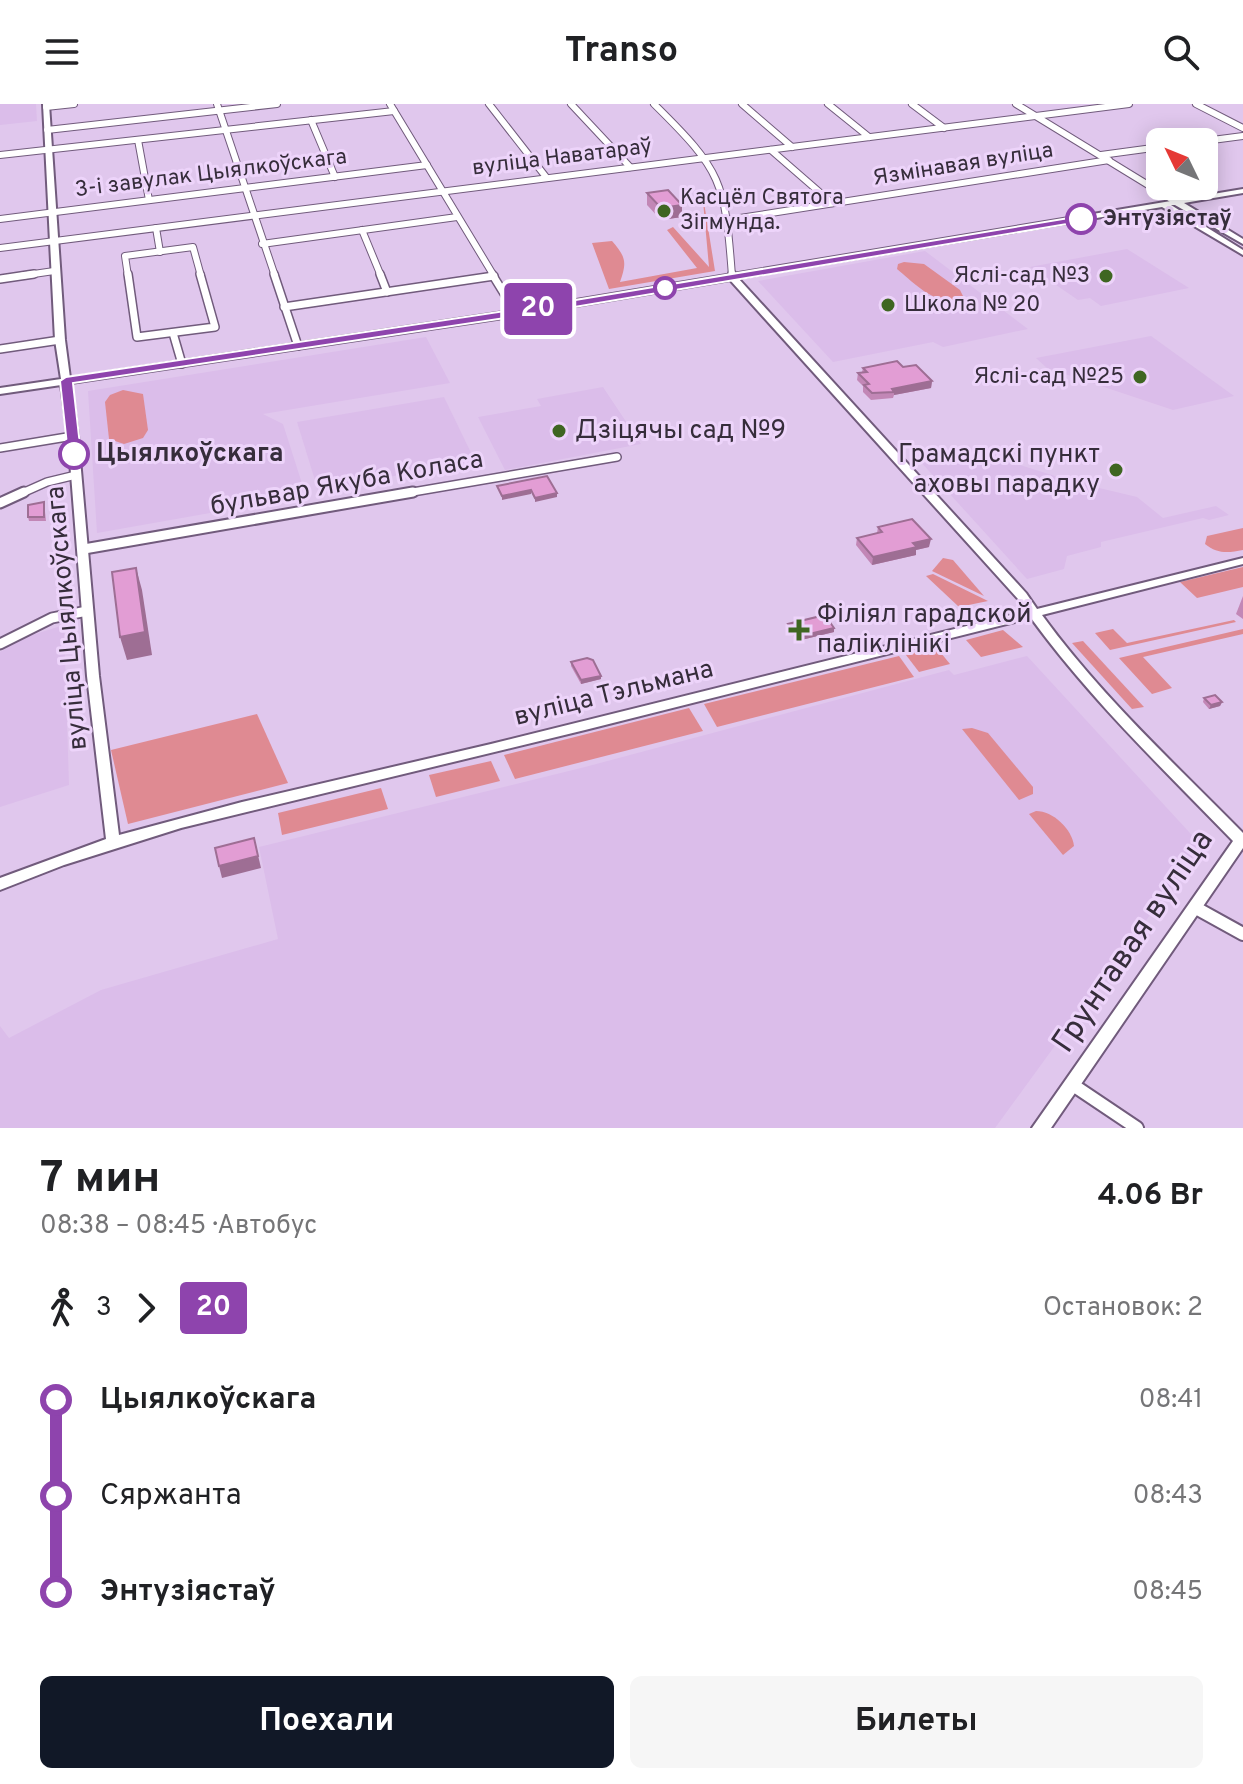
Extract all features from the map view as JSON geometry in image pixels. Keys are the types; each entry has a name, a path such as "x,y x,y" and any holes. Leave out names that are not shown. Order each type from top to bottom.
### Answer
{"main road":[{"name":"вуліца Цыялкоўскага","path":"46,106 46,149 60,340 73,436 87,611 113,841"},
{"path":"0,391 516,313 1243,191"},
{"path":"1176,202 1243,242"},
{"path":"1163,204 1243,253"},
{"name":"Грунтавая вуліца","path":"732,277 1035,613 1056,643 1129,725 1242,841 1041,1128"},
{"name":"вуліца Тэльмана","path":"0,884 113,841 1243,561"}],"street":[{"path":"46,106 74,104"},
{"path":"47,130 218,107 277,104"},
{"path":"489,104 546,177"},
{"path":"571,104 630,167"},
{"path":"654,104 707,158 720,189 727,220 732,277"},
{"path":"742,104 792,147"},
{"path":"828,104 869,137"},
{"path":"912,104 944,128"},
{"path":"1016,104 1176,202"},
{"name":"вуліца Наватараў","path":"0,248 1129,104"},
{"path":"1196,104 1243,128"},
{"path":"218,107 298,346"},
{"path":"0,155 311,120 392,107 516,313"},
{"path":"311,120 335,177"},
{"path":"1218,139 1243,136"},
{"path":"138,140 149,200"},
{"path":"1101,155 1146,149"},
{"path":"771,150 832,203"},
{"name":"Язмінавая вуліца","path":"727,220 1109,160"},
{"name":"3-і завулак Цыялкоўскага","path":"0,219 427,165"},
{"path":"262,244 457,217"},
{"path":"156,228 160,252"},
{"path":"362,230 387,292"},
{"path":"193,247 215,327 173,333 137,337 125,256 193,247"},
{"path":"0,279 54,271"},
{"path":"284,307 494,276"},
{"path":"173,333 182,364"},
{"path":"0,349 60,340"},
{"path":"0,448 73,436"},
{"name":"бульвар Якуба Коласа","path":"84,549 617,457"},
{"path":"0,503 47,482 76,475"},
{"path":"0,644 52,618 87,611"},
{"path":"1196,908 1243,934"},
{"path":"1073,1085 1137,1128"}],"shaded area":[{"path":"0,104 36,104 37,121 0,125"},
{"path":"702,190 715,271 609,289 592,243 612,241 620,251 624,269 620,282 697,268 667,230 673,227 709,267"},
{"name":"Яслі-сад №3","path":"1127,249 1189,288 1101,306 1090,298 1078,300 1030,267"},
{"name":"Школа № 20","path":"925,251 1028,329 943,347 933,342 833,362 758,281"},
{"path":"898,264 924,264 960,290 963,296 954,300 936,298 897,269"},
{"name":"Яслі-сад №25","path":"1151,336 1234,396 1173,410 1047,368 1036,358"},
{"path":"426,337 450,383 263,414 283,424 306,496 97,533 88,391"},
{"name":"Дзіцячы сад №9","path":"603,387 641,444 505,470 478,417 541,406 537,399"},
{"path":"123,390 143,394 148,430 143,438 124,444 109,439 105,402 110,395"},
{"path":"444,397 475,461 318,490 297,422"},
{"path":"972,450 1074,482 1137,497 1163,518 1216,506 1229,515 1209,520 1203,518 1101,542 1101,547 1067,556 1064,569 1027,579 919,460"},
{"path":"1243,528 1243,550 1223,552 1205,544 1207,536"},
{"path":"943,558 953,560 984,596 932,571"},
{"path":"1243,567 1243,587 1197,598 1180,582"},
{"path":"933,574 988,601 959,607 926,576"},
{"path":"1236,622 1110,650 1095,633 1113,629 1127,643"},
{"path":"64,625 69,785 0,807 0,652 26,637"},
{"path":"1243,629 1243,634 1143,657 1172,688 1152,694 1119,658"},
{"path":"1003,630 1023,647 981,657 966,640"},
{"path":"1083,641 1144,707 1132,709 1072,643"},
{"path":"936,647 950,664 919,672 906,655"},
{"path":"899,656 914,677 717,727 704,704"},
{"path":"1027,656 1201,845 995,1128 0,1128 0,1026 9,1038 101,990 278,939 259,847 585,767 949,670 954,675"},
{"path":"689,708 703,731 515,779 504,755"},
{"path":"257,714 288,783 128,824 111,750"},
{"path":"972,728 988,733 1033,787 1033,794 1019,800 962,729"},
{"path":"491,761 500,781 436,797 429,775"},
{"path":"381,788 388,809 282,835 278,813"},
{"path":"1036,811 1049,814 1061,822 1070,833 1074,846 1063,855 1029,814"}],"building":[{"path":"668,190 682,205 661,208 647,193"},
{"path":"897,361 903,367 916,365 932,381 892,389 894,392 872,393 864,385 869,384 858,373 867,372 863,368"},
{"path":"547,476 557,493 535,498 531,490 502,496 497,486"},
{"path":"44,502 44,517 28,517 28,505"},
{"path":"912,519 931,539 913,543 917,547 873,557 857,538 882,532 878,527"},
{"path":"136,568 145,632 120,637 112,572"},
{"path":"825,615 834,628 797,637 788,624"},
{"path":"587,658 593,660 601,676 581,680 571,662"},
{"path":"1215,695 1222,702 1211,705 1204,698"},
{"path":"254,838 258,856 219,866 215,848"}],"bus line":[{"name":"20","path":"74,454 66,381 539,309 1081,219"}],"place":[{"name":"Касцёл Святога Зігмунда.","path":"664,211"},
{"name":"Энтузіястаў","path":"1081,219"},
{"name":"Яслі-сад №3","path":"1106,276"},
{"name":"Школа № 20","path":"888,305"},
{"name":"Яслі-сад №25","path":"1140,377"},
{"name":"Дзіцячы сад №9","path":"559,431"},
{"name":"Цыялкоўскага","path":"74,454"},
{"name":"Грамадскі пункт аховы парадку","path":"1116,470"},
{"name":"Філіял гарадской паліклінікі","path":"799,630"}]}
